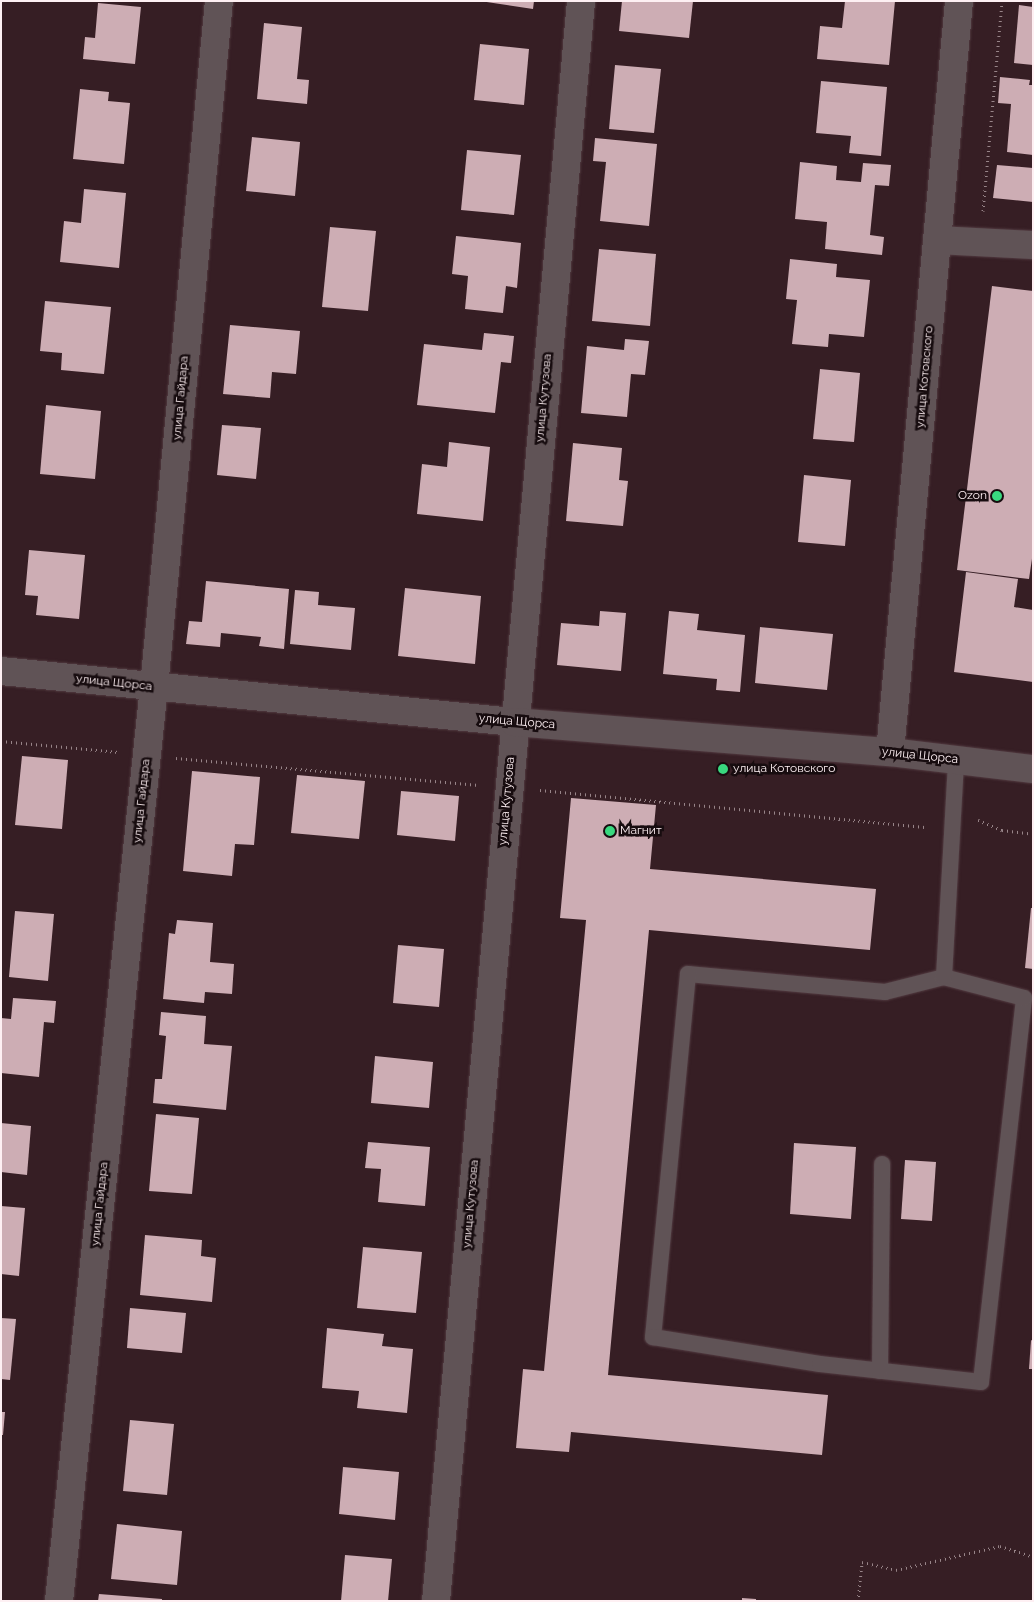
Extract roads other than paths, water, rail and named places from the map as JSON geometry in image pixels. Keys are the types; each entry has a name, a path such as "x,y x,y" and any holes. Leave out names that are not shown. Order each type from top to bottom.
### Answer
{"street":[{"name":"улица Гайдара","path":"59,1601 154,687 219,1"},
{"name":"улица Кутузова","path":"436,1601 514,722 581,1"},
{"name":"улица Котовского","path":"890,752 959,1"},
{"path":"937,240 969,240 1033,245"},
{"name":"улица Щорса","path":"1,671 514,722 890,752 1033,770"}],"lane":[{"path":"944,977 956,760"},
{"path":"688,974 885,992 944,977 1024,998 981,1382 880,1371 654,1337 688,974"},
{"path":"880,1371 882,1164"}],"place":[{"name":"Ozon","path":"997,496"},
{"name":"улица Котовского","path":"723,769"},
{"name":"Магнит","path":"610,831"}]}
